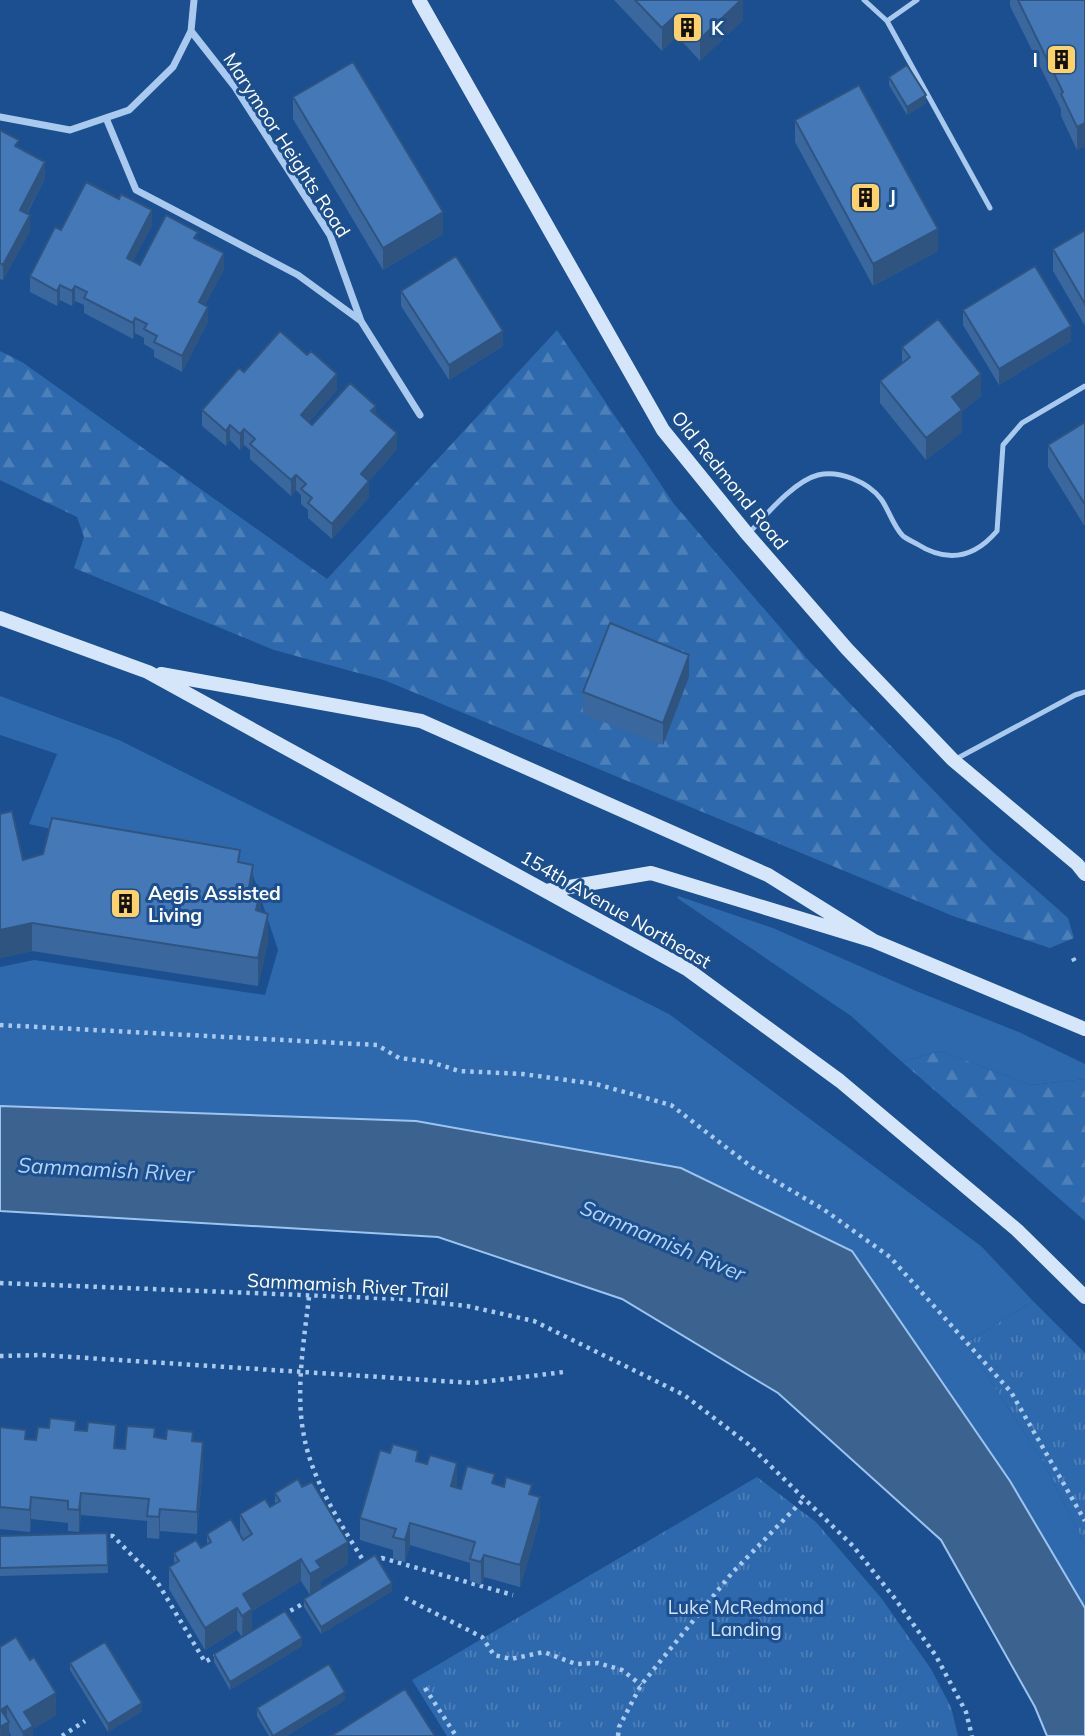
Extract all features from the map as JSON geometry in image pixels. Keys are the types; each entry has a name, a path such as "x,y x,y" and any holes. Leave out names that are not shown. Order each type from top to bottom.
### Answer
{"main road":[{"name":"Old Redmond Road","path":"419,0 663,429 748,535 847,649 953,760 1077,864 1085,874"},
{"path":"0,618 148,672 421,721 768,875 874,941"},
{"name":"154th Avenue Northeast","path":"148,672 687,969 840,1081 1017,1230 1085,1297"},
{"path":"546,891 651,873 874,941 1085,1029"}],"street":[{"path":"0,117 70,130 129,110 173,67 191,31 194,0"},
{"name":"Marymoor Heights Road","path":"191,31 235,86 330,235 361,321 420,415"},
{"name":"Marymoor Heights Road","path":"106,118 136,190 298,275 361,321"}],"lane":[{"path":"864,0 887,21 989,208"},
{"path":"887,21 917,0"},
{"path":"748,535 794,489 817,475 835,474 854,479 880,497 903,536 928,551 948,558 972,552 997,531 1003,445 1022,423 1085,386"},
{"path":"953,760 1085,692"}],"path":[{"path":"0,1026 377,1045 399,1058 431,1062 459,1072 523,1074 596,1084 671,1105 753,1168 823,1209 890,1257 1012,1392 1085,1521"},
{"name":"Sammamish River Trail","path":"0,1283 403,1299 467,1306 534,1321 684,1395 748,1444 806,1497 853,1546 936,1656 966,1712 972,1736"},
{"path":"309,1297 300,1372 304,1436 324,1496 366,1566 382,1558 513,1595"},
{"path":"0,1356 41,1354 473,1383 564,1372"},
{"path":"618,1736 641,1685 732,1573 806,1497"},
{"path":"100,1536 113,1536 156,1580 205,1662 228,1648"},
{"path":"405,1598 482,1637 494,1655 511,1659 544,1652 576,1664 598,1663 622,1670 641,1685"},
{"path":"274,1621 309,1601"},
{"path":"425,1688 456,1736"},
{"path":"62,1736 86,1721"}],"green space":[{"path":"557,330 674,504 809,661 991,850 1068,918 1074,938 1050,948 953,916 384,680 274,650 74,568 84,537 77,517 0,480 0,351 22,362 327,579"},
{"path":"0,696 119,740 669,1014 981,1246 1033,1301 966,1343 1042,1460 1085,1544 1085,1608 1010,1481 852,1251 681,1168 416,1121 0,1106 0,967 34,960 265,995 278,950 253,875 29,824 57,754 0,735"},
{"path":"678,896 773,928 916,991 1021,1033 1085,1064 1085,1079 1031,1085 940,1051 902,1062 851,1016 677,898"},
{"path":"940,1051 1031,1085 1085,1079 1085,1221 902,1062"},
{"path":"1033,1301 1085,1353 1085,1544 1042,1460 966,1343"},
{"name":"Luke McRedmond Landing","path":"757,1477 816,1522 882,1599 931,1669 951,1707 958,1736 447,1736 412,1680"}],"water":[{"name":"Sammamish River","path":"0,1106 416,1121 681,1168 852,1251 1010,1481 1085,1608 1085,1736 1047,1736 1035,1707 941,1540 778,1393 622,1299 438,1237 0,1211"}],"building":[{"path":"635,0 741,0 700,39 677,14 662,28"},
{"name":"I","path":"1018,0 1085,0 1085,123 1077,127"},
{"path":"353,62 443,212 383,248 293,97"},
{"path":"907,65 926,95 907,107 889,77"},
{"name":"J","path":"859,85 938,229 873,264 795,120"},
{"path":"0,130 19,140 15,146 45,162 20,210 30,215 3,265 0,263"},
{"path":"86,182 119,199 121,194 152,210 127,258 140,265 166,215 198,232 194,238 224,253 199,302 208,307 182,356 154,342 157,336 144,329 147,324 135,318 133,323 84,298 87,292 75,286 72,291 60,285 57,291 30,276 55,227 61,230"},
{"path":"1085,230 1085,304 1053,249"},
{"path":"456,256 503,331 449,365 401,291"},
{"path":"1035,266 1071,326 999,369 963,310"},
{"path":"938,319 981,374 952,397 962,410 926,438 880,381 910,357 902,347"},
{"path":"280,331 307,355 311,351 337,374 301,415 312,425 350,383 376,406 371,411 397,433 361,474 369,481 332,524 308,503 312,498 301,489 306,484 296,475 291,480 250,444 255,439 244,429 240,434 230,425 226,431 202,410 239,368 244,372"},
{"path":"1085,422 1085,503 1084,503 1048,445"},
{"path":"610,623 689,655 663,723 583,692"},
{"name":"Aegis Assisted Living","path":"12,811 23,860 43,854 52,818 240,850 238,862 253,865 249,887 261,888 256,910 268,914 258,958 32,923 0,930 0,814"},
{"path":"50,1418 76,1421 75,1430 87,1431 88,1422 116,1425 114,1448 125,1449 127,1426 155,1428 154,1437 166,1439 167,1429 193,1432 192,1441 203,1442 197,1512 160,1509 159,1517 147,1516 149,1499 81,1493 79,1510 68,1509 68,1501 31,1497 30,1510 0,1507 0,1427 26,1430 25,1439 36,1440 38,1427 49,1428"},
{"path":"393,1444 418,1451 416,1461 427,1464 430,1455 457,1463 451,1486 461,1489 467,1466 495,1474 492,1483 504,1487 506,1477 532,1485 529,1494 540,1497 520,1565 484,1555 481,1562 470,1559 475,1542 410,1523 405,1540 393,1537 396,1529 360,1518 380,1450 390,1453"},
{"path":"298,1479 302,1487 312,1482 348,1542 316,1561 321,1568 310,1574 301,1559 243,1594 252,1609 242,1616 237,1608 205,1628 169,1567 179,1561 174,1553 196,1540 201,1548 211,1542 207,1534 231,1519 243,1540 252,1534 240,1514 265,1499 270,1507 280,1501 275,1493"},
{"path":"107,1533 108,1565 0,1568 0,1536"},
{"path":"375,1555 392,1583 321,1627 304,1599"},
{"path":"285,1611 302,1638 230,1682 214,1654"},
{"path":"16,1637 30,1660 34,1657 56,1693 24,1712 33,1726 23,1732 7,1706 1,1710 9,1722 0,1727 0,1647"},
{"path":"105,1642 142,1703 108,1724 70,1663"},
{"path":"329,1664 345,1692 273,1736 257,1708"},
{"path":"405,1689 435,1736 331,1736"}],"place":[{"name":"K","path":"688,28"},
{"name":"I","path":"1061,60"},
{"name":"J","path":"866,197"},
{"name":"Aegis Assisted Living","path":"125,904"}]}
